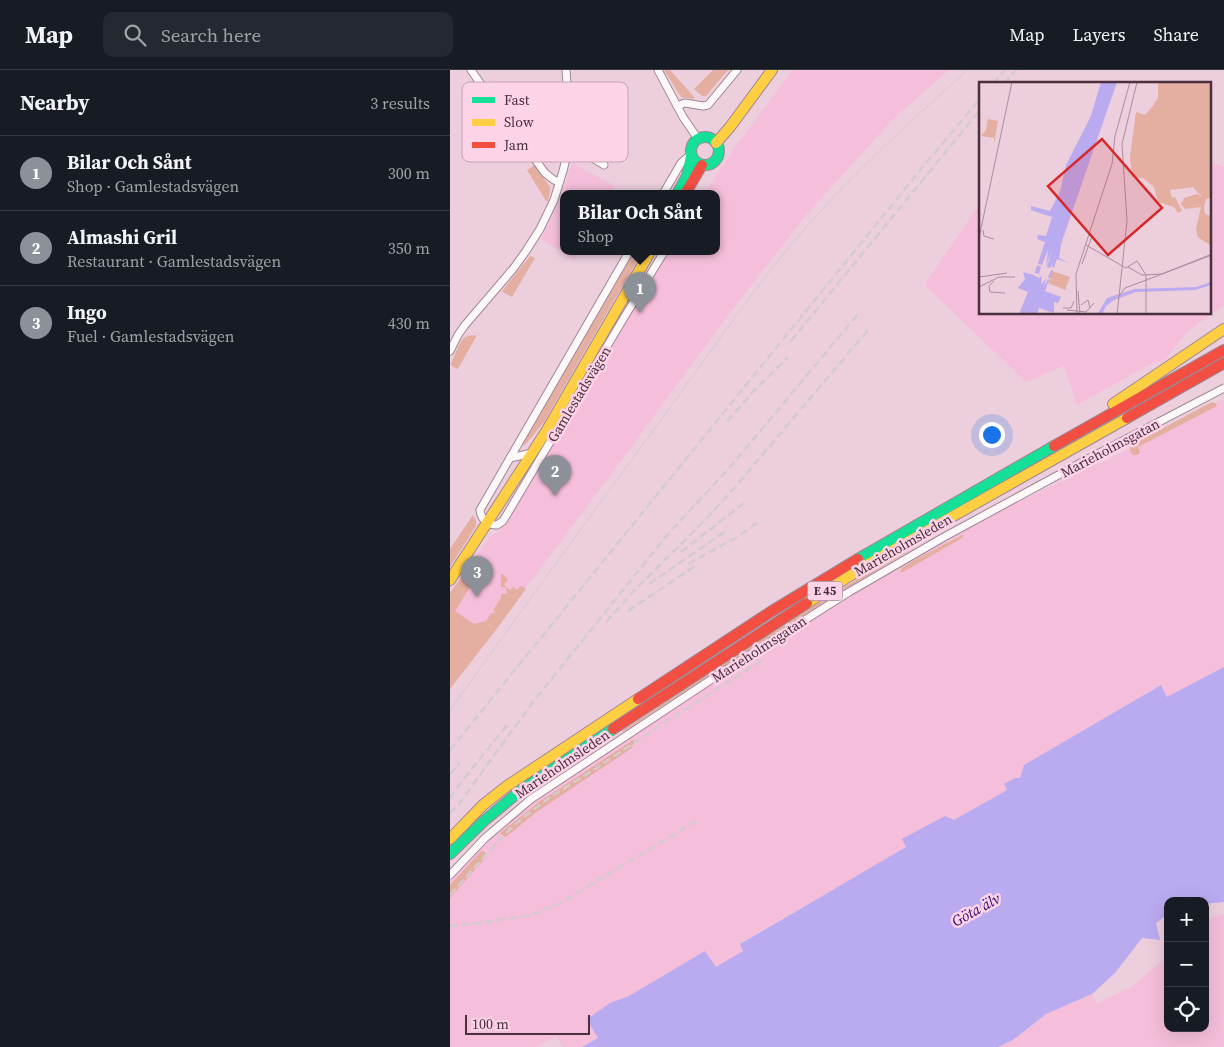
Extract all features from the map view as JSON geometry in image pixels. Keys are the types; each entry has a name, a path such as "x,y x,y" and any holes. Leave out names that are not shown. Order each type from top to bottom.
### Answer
{"main road":[{"path":"716,143 772,70"},
{"path":"679,190 687,176 691,146 698,139 708,137 713,139 719,151 716,160 709,165 702,165 696,162 691,155"},
{"path":"687,190 702,165"},
{"name":"Gamlestadsvägen","path":"450,580 533,453 648,255"},
{"path":"1093,423 1117,401 1224,328"},
{"name":"Marieholmsleden","path":"450,839 483,805 507,786 772,611 1093,423 1224,350"},
{"name":"Marieholmsleden","path":"450,854 478,826 520,791 770,626 878,559 1224,363"}],"street":[{"path":"471,70 479,82"},
{"path":"658,70 683,117 698,139"},
{"path":"677,106 685,102 703,106 708,105 737,70"},
{"path":"665,190 681,163 691,155"},
{"path":"538,162 546,173 554,180 560,182"},
{"path":"450,351 465,325 513,269 530,244 554,200 565,162"},
{"path":"599,162 604,165"},
{"name":"Gamlestadsvägen","path":"627,255 480,510 482,518 487,523 497,525 503,521 662,255"},
{"name":"Marieholmsgatan","path":"450,875 485,838 531,799 849,592 944,537 1224,388"},
{"path":"510,458 533,453"}],"shaded area":[{"path":"664,70 670,70 694,99 681,97"},
{"path":"713,70 728,70 706,96 702,96 694,89"},
{"path":"793,70 949,70 893,119 807,214 731,311 487,639 450,612 450,593 490,536 499,532 509,517 666,255 720,255 720,190 707,190 737,145"},
{"path":"572,163 615,186 612,190 563,190"},
{"path":"1212,163 1224,167 1224,305 1212,314"},
{"path":"535,165 550,187 548,201 546,201 527,170"},
{"path":"560,198 560,251 541,239"},
{"path":"979,205 979,315 1210,315 1188,331 1162,363 1156,361 1077,405 1064,366 1026,382 926,286 926,282"},
{"path":"567,255 577,255 574,259"},
{"path":"632,255 640,255 544,422 525,445 523,444"},
{"path":"530,256 535,258 512,297 503,292 502,291"},
{"path":"476,335 459,367 457,369 452,366 451,364 462,340 467,336"},
{"path":"1224,399 1224,667 1167,698 1160,685 1024,765 1020,778 1007,790 954,820 902,839 907,847 740,943 744,951 715,967 705,951 629,996 610,1003 598,1038 582,1047 563,1047 556,1036 536,1047 450,1047 450,879 487,840 532,801 850,594 972,524 1090,466 1106,461"},
{"path":"1213,402 1217,406 1138,447 1140,452 1138,455 1131,453 1130,448 1132,445"},
{"path":"473,515 476,526 450,567 450,549"},
{"path":"964,534 962,538 900,572 902,568 911,562"},
{"path":"914,545 915,547 768,638 623,732 621,731 800,614"},
{"path":"469,566 474,566 477,576 455,611 474,624 486,621 491,613 493,614 501,594 507,593 506,587 509,590 513,587 517,590 521,586 526,589 450,689 450,593"},
{"path":"501,573 505,576 508,580 504,584 506,587 501,587"},
{"path":"633,740 635,743 631,746 632,748 535,813 507,836 504,837 500,833 539,802"},
{"path":"481,851 487,855 486,857 450,898 450,885"},
{"path":"1224,914 1224,1047 998,1047 1014,1040 1046,1014 1092,994 1097,1003 1130,988 1164,959 1164,1032 1209,1032 1209,920"}],"water":[{"name":"Göta älv","path":"1224,667 1224,902 1209,904 1209,897 1164,897 1164,917 1156,923 1160,940 1142,938 1115,973 1092,994 1046,1014 1013,1040 998,1047 582,1047 598,1038 587,1019 610,1003 629,996 705,951 716,967 743,951 740,944 906,847 902,839 945,816 954,820 1007,790 1004,784 1015,778 1020,778 1024,765 1161,685 1167,697"}],"tram line":[{"path":"450,710 774,266 847,183 967,70"}],"railway":[{"path":"995,82 1005,70"},
{"path":"1006,82 1016,70"},
{"path":"450,750 979,100"},
{"path":"791,341 979,111"},
{"path":"450,813 460,803 533,702 668,534 731,466 859,313"},
{"path":"606,622 736,486 868,330"},
{"path":"727,421 788,357"},
{"path":"681,552 744,503"},
{"path":"688,564 737,537 757,523"},
{"path":"649,584 727,530"},
{"path":"628,611 698,564"},
{"path":"450,895 502,837 521,819 552,796 763,660"},
{"path":"450,798 508,724"},
{"path":"450,774 460,763"},
{"path":"450,926 531,915 557,905 698,820"}],"traffic: fast":[{"path":"705,137 715,141 719,151 715,161 705,165 695,161 691,151 695,141 705,137"},
{"path":"679,190 687,176 691,156"},
{"path":"858,559 1054,446"},
{"path":"450,854 484,821 520,791 613,729"}],"traffic: slow":[{"path":"716,143 772,70"},
{"path":"450,580 547,430 648,255"},
{"path":"1113,404 1224,329"},
{"path":"807,603 870,563 1127,418"},
{"path":"450,839 483,805 507,786 638,699"}],"traffic: jam":[{"path":"687,190 702,165"},
{"path":"1054,446 1224,350"},
{"path":"1127,418 1224,363"},
{"path":"638,699 772,611 858,559"},
{"path":"613,729 807,603"}],"place":[{"name":"Bilar Och Sånt","path":"640,313"},
{"name":"Almashi Gril","path":"555,496"},
{"name":"Ingo","path":"477,597"}]}
